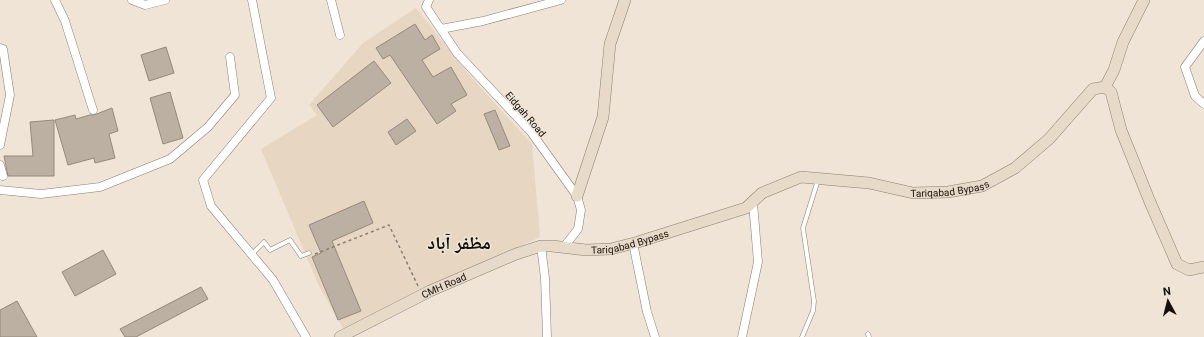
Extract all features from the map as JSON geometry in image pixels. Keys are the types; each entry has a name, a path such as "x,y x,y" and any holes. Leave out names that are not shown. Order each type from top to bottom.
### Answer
{"street":[{"path":"55,0 65,22 93,110"},
{"path":"132,0 145,5 164,0"},
{"path":"252,0 271,98 203,180 211,206 273,280 306,337"},
{"path":"330,0 340,35"},
{"name":"Eidgah Road","path":"429,0 426,7 457,53 531,132 577,196 581,210 578,229 563,248"},
{"path":"441,29 483,21 561,0"},
{"path":"577,196 603,117 610,44 625,0"},
{"path":"1144,0 1123,42 1114,70 1105,86 1111,92 1121,130 1177,264 1189,270 1204,267"},
{"path":"1204,41 1184,68 1195,96 1204,104"},
{"path":"0,48 2,50 10,95 3,119 0,145"},
{"path":"0,190 41,194 100,187 170,159 208,127 235,95 230,58"},
{"name":"Tariqabad Bypass","path":"546,246 586,250 611,249 746,208 762,193 801,177 869,183 912,193 948,192 982,186 1015,168 1049,139 1093,89 1105,86"},
{"path":"0,165 4,176"},
{"path":"742,337 758,262 753,203"},
{"path":"633,243 645,305 655,337"},
{"path":"546,246 545,278 547,337"},
{"name":"CMH Road","path":"340,337 423,295 516,254 546,246"}],"lane":[{"path":"802,337 813,311 814,301 804,223 819,178"},
{"path":"252,255 264,242 270,250 290,240 301,256 309,253"}],"path":[{"path":"309,253 311,256 389,225 423,295"}],"shaded area":[{"path":"416,8 472,78 532,144 540,237 344,330 318,284 261,149 317,115 309,105 363,43"}],"building":[{"path":"415,24 425,40 432,35 440,49 422,60 433,77 451,67 467,95 451,104 456,111 437,124 390,55 383,59 376,48"},
{"path":"166,47 174,73 149,81 141,55"},
{"path":"374,61 391,83 333,127 317,105"},
{"path":"170,92 183,138 163,144 150,98"},
{"path":"112,108 118,131 109,134 115,158 95,163 94,158 68,165 55,120 75,115 76,119 94,115"},
{"path":"495,110 510,146 499,150 484,114"},
{"path":"407,119 416,131 396,145 388,132"},
{"path":"54,120 54,176 8,176 4,156 33,156 30,122"},
{"path":"364,201 373,223 332,241 361,311 338,320 312,257 321,253 309,225"},
{"path":"103,250 116,274 75,296 62,272"},
{"path":"201,287 208,299 136,337 125,337 120,329"},
{"path":"17,301 37,337 0,337 0,310"}],"district":[{"name":"مظفر آباد","path":"459,243"}]}
